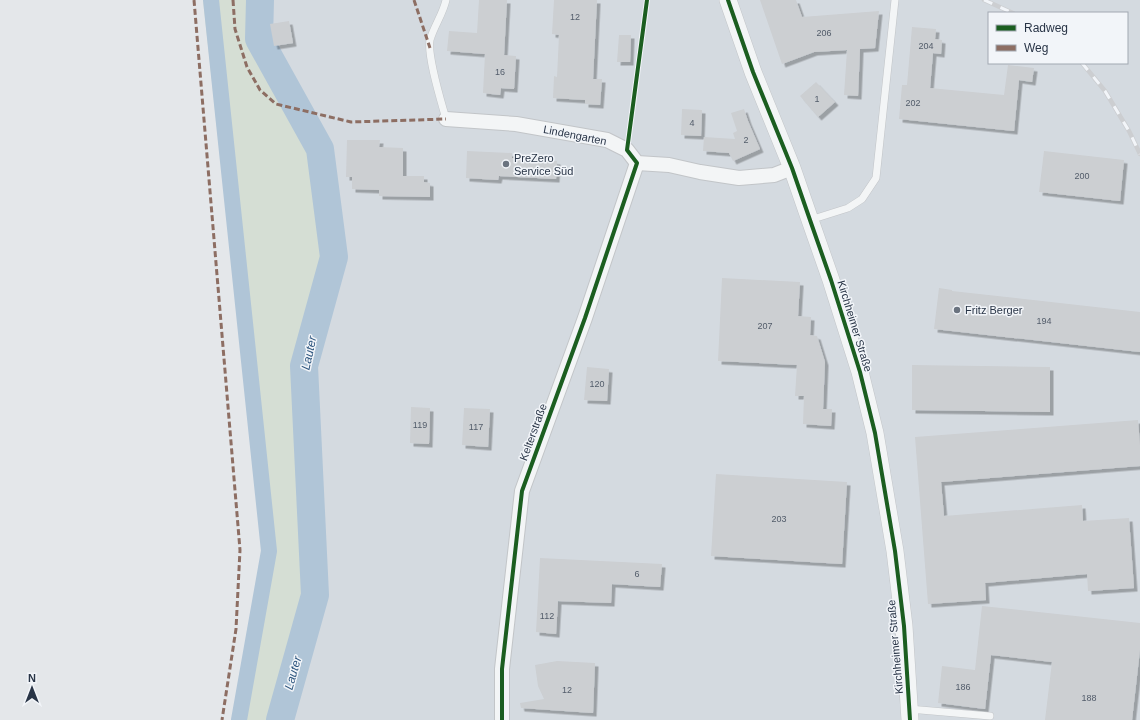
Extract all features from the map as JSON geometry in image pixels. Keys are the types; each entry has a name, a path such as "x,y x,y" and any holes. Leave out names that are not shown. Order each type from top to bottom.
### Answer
{"street":[{"name":"Kirchheimer Straße","path":"728,0 753,72 792,168 831,280 860,372 875,433 896,566 904,626 910,714"},
{"name":"Lindengarten","path":"446,119 516,124 606,140 627,150 637,163"},
{"path":"637,163 669,165 738,178 774,175 792,168"},
{"name":"Kelterstraße","path":"502,720 502,669 522,490 585,318 637,163"}],"lane":[{"path":"446,0 430,42 431,61 446,119"},
{"path":"810,220 848,208 862,199 876,178 895,0"},
{"path":"910,714 990,716"}],"shaded area":[{"path":"203,0 268,0 266,38 327,145 343,256 311,368 322,594 284,720 233,720 262,551"},
{"path":"268,0 1140,0 1140,720 284,720 322,594 311,368 343,256 327,146 266,38"}],"building":[{"path":"479,0 507,0 504,55 516,56 514,89 501,88 500,95 483,93 485,54 447,51 449,31 477,33"},
{"path":"554,0 597,0 593,79 602,79 600,105 585,104 585,100 553,98 554,76 557,77 559,35 552,34"},
{"path":"760,0 796,0 802,17 879,11 875,48 860,49 858,96 844,95 847,50 814,52 782,64"},
{"path":"289,21 293,43 274,46 270,24"},
{"path":"912,27 936,29 935,39 942,40 941,54 933,53 930,88 1004,95 1008,65 1034,68 1032,82 1019,80 1014,131 899,119 902,85 907,85"},
{"path":"619,35 631,35 630,62 617,62"},
{"path":"816,82 835,102 818,117 800,96"},
{"path":"682,109 702,110 701,136 681,135"},
{"path":"744,109 760,149 733,161 729,153 703,151 704,137 735,139 733,133 737,131 731,113"},
{"path":"347,140 380,140 379,147 403,148 403,176 424,176 424,182 430,183 430,197 379,196 379,190 352,189 352,177 346,177"},
{"path":"467,151 512,153 512,158 557,161 556,179 499,176 498,180 466,178"},
{"path":"1044,151 1124,160 1120,201 1039,192"},
{"path":"722,278 800,282 798,316 811,317 810,335 817,336 825,362 823,409 832,409 831,426 803,424 804,396 795,396 797,365 718,361"},
{"path":"939,288 952,291 1140,312 1140,352 934,329"},
{"path":"912,365 1050,367 1050,412 912,410"},
{"path":"587,367 609,369 607,401 584,400"},
{"path":"411,407 430,408 429,444 410,443"},
{"path":"464,408 490,409 488,447 462,445"},
{"path":"1138,420 1140,466 941,482 944,516 1082,505 1083,521 1129,518 1134,588 1088,591 1087,574 985,583 986,600 928,604 915,437"},
{"path":"716,474 847,482 842,564 711,556"},
{"path":"540,558 662,564 660,587 612,584 611,603 558,601 556,634 536,632"},
{"path":"982,606 1140,623 1140,650 1132,720 1045,720 1052,662 991,655 985,709 938,703 942,666 975,670"},
{"path":"557,661 595,663 593,713 521,708 520,703 544,699 538,686 535,665"}],"waterway":[{"path":"211,0 269,551 239,720"},
{"name":"Lauter","path":"260,0 259,39 320,149 334,257 304,366 315,595 280,720"}],"railway":[{"path":"984,0 1011,12"},
{"path":"1083,64 1105,91 1129,131 1140,154"}],"marked path":[{"path":"194,0 240,550 236,629 222,720"},
{"path":"233,0 235,29 247,67 260,90 276,104 351,122 446,119"},
{"path":"414,0 430,48"}],"cycle path":[{"path":"502,720 502,669 522,491 585,318 637,163 627,150 647,0"},
{"path":"728,0 753,72 792,168 831,280 860,372 875,433 895,551 904,626 910,720"}],"place":[{"name":"PreZero Service Süd","path":"506,164"},
{"name":"Fritz Berger","path":"957,310"}]}
